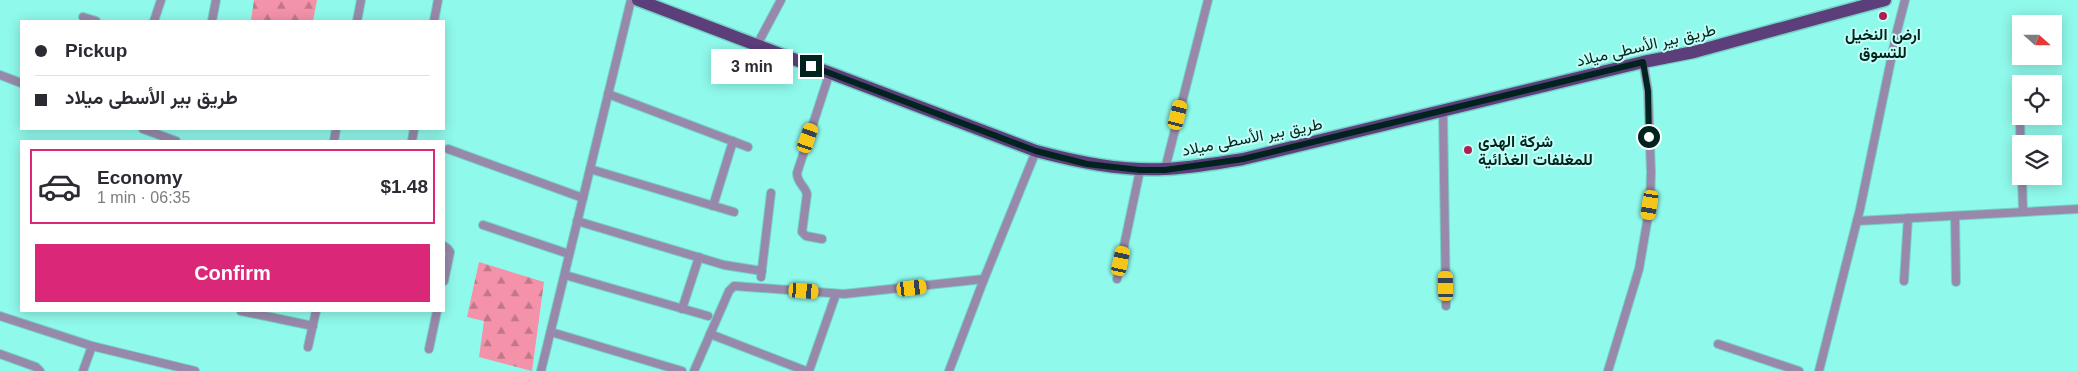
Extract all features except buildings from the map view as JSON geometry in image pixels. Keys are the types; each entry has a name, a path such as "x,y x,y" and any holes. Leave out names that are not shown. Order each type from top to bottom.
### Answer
{"main road":[{"name":"طريق بير الأسطى ميلاد","path":"638,0 1036,151 1087,164 1140,170 1165,170 1243,159 1643,62 1694,52 1885,0"}],"street":[{"path":"154,20 161,0"},
{"path":"212,20 216,0"},
{"path":"356,20 360,0"},
{"path":"434,20 438,0"},
{"path":"542,371 630,0"},
{"path":"757,45 781,0"},
{"path":"1165,170 1208,0"},
{"path":"1819,371 1875,144 1897,31 1905,0"},
{"path":"83,17 93,20"},
{"path":"1608,371 1639,269 1650,205 1651,172 1648,91 1643,62"},
{"path":"822,239 806,236 802,232 807,194 797,176 802,154 830,72"},
{"path":"0,75 20,83"},
{"path":"608,94 748,147"},
{"path":"1443,110 1446,306"},
{"path":"146,130 173,140"},
{"path":"713,206 733,141"},
{"path":"448,149 583,198"},
{"path":"949,371 1036,151"},
{"path":"590,169 734,212"},
{"path":"1117,279 1140,170"},
{"path":"2022,185 2022,212"},
{"path":"578,221 762,274 771,193"},
{"path":"1857,221 2078,209"},
{"path":"1955,216 1956,282"},
{"path":"1904,281 1908,218"},
{"path":"483,225 570,254"},
{"path":"445,247 450,252 445,276"},
{"path":"682,309 698,257"},
{"path":"564,275 708,316"},
{"path":"694,371 732,287 836,294 894,290 984,279"},
{"path":"710,334 808,371 836,294"},
{"path":"308,347 316,312"},
{"path":"429,349 437,312"},
{"path":"258,313 313,326"},
{"path":"0,316 92,346 194,371"},
{"path":"551,332 682,371"},
{"path":"1718,344 1799,371"},
{"path":"83,371 92,346"},
{"path":"0,354 36,366 40,371"}],"green space":[{"path":"254,0 317,0 313,20 251,20"},
{"path":"479,262 544,282 532,371 479,357 484,321 467,317"}],"place":[{"name":"ارض النخيل للتسوق","path":"1883,16"},
{"name":"شركة الهدي للمغلفات الغذائية","path":"1468,150"}],"route":[{"path":"811,66 1036,151 1087,164 1140,170 1186,168 1243,159 1643,62 1648,91 1649,137"}]}
